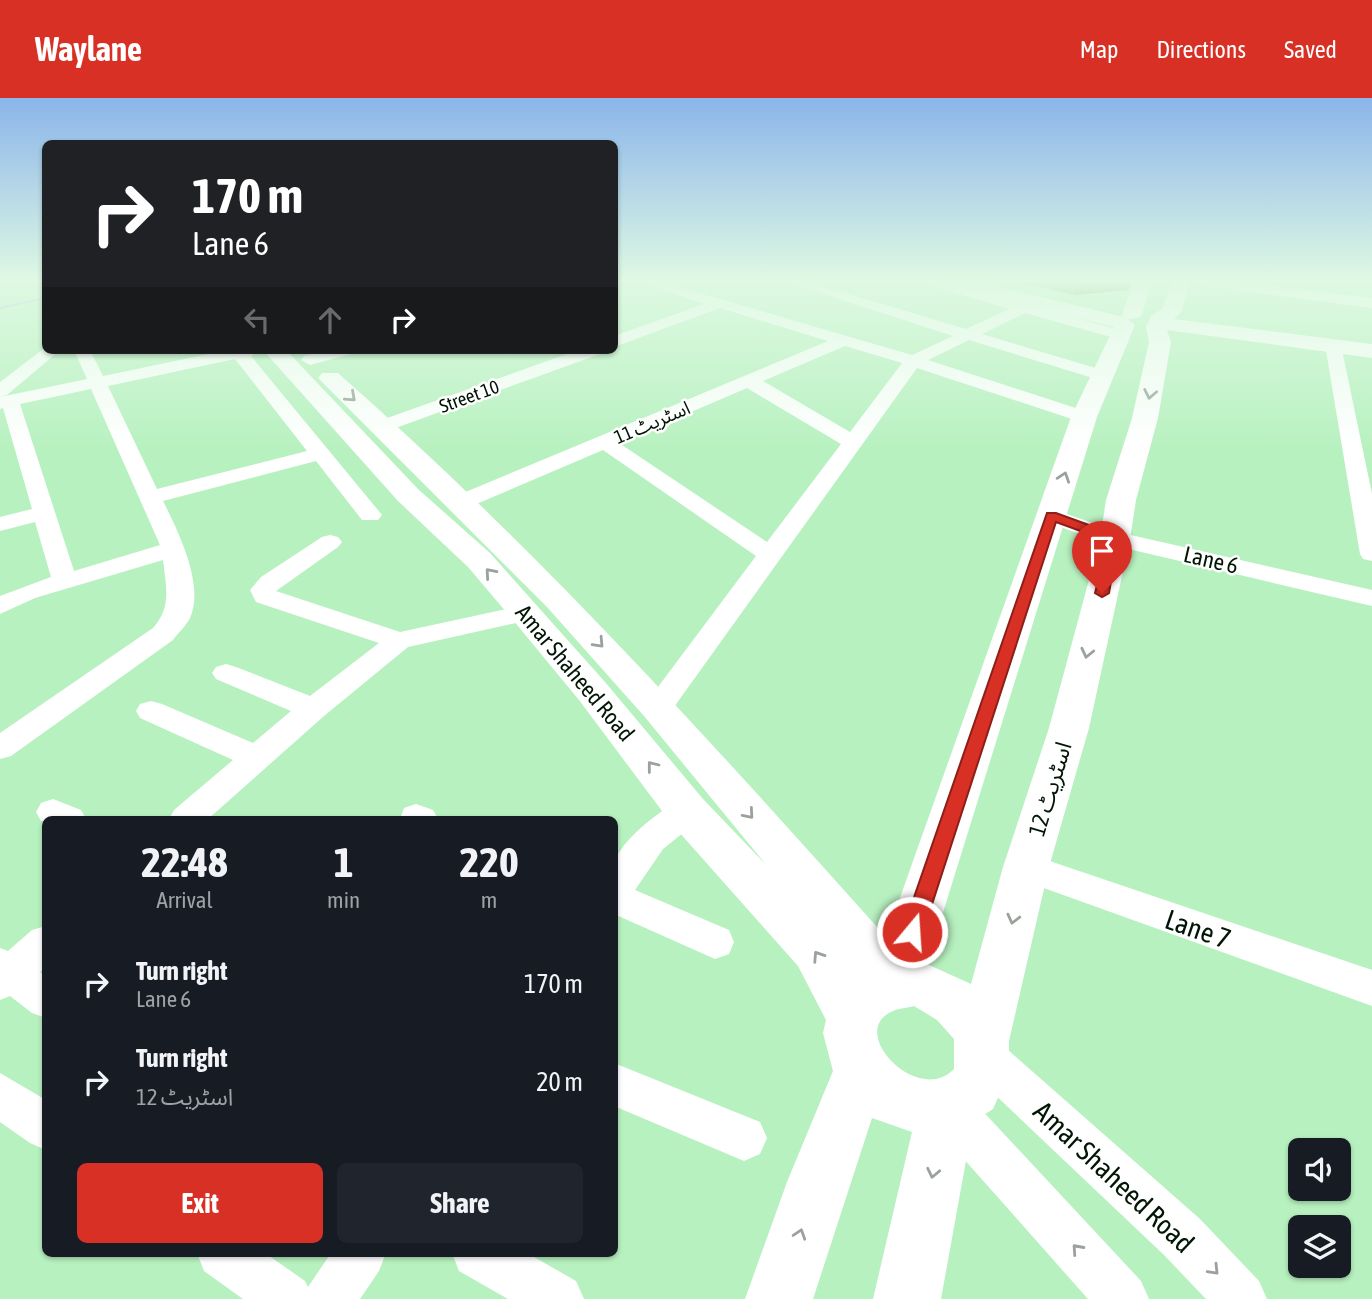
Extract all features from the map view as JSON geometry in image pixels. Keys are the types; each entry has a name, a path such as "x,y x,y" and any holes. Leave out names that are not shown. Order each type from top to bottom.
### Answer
{"main road":[{"path":"895,984 1084,417 1102,376 1128,337"},
{"name":"اسٹریٹ 12","path":"984,1048 1026,867 1069,728 1115,539 1121,500 1145,418 1160,342 1154,337"},
{"path":"1263,337 1372,351"},
{"name":"Amar Shaheed Road","path":"254,354 479,560 592,691 687,811 816,951 857,1043"},
{"name":"Amar Shaheed Road","path":"305,355 383,425 563,604 659,707 895,984"},
{"path":"525,613 563,604"},
{"path":"779,1299 818,1182 857,1043 862,999 877,989 895,984 915,983 936,989 956,1001 972,1018 984,1048 980,1080 967,1096 947,1106 923,1108 899,1102 877,1089 857,1043"},
{"path":"907,1299 947,1106"}],"street":[{"path":"835,337 1084,417"},
{"path":"659,707 913,361 964,337"},
{"path":"975,337 1102,376"},
{"name":"اسٹریٹ 11","path":"459,503 845,340"},
{"path":"1333,345 1372,554"},
{"path":"4,403 48,354"},
{"path":"0,748 163,634 176,619 181,604 174,549 84,354"},
{"path":"4,403 237,354"},
{"path":"253,354 319,454 370,515"},
{"name":"Street 10","path":"383,425 583,354"},
{"path":"748,381 853,442"},
{"path":"4,403 44,513 65,581"},
{"path":"605,442 770,555"},
{"path":"150,498 319,454"},
{"path":"0,524 44,513"},
{"name":"Lane 6","path":"1052,516 1115,539 1372,598"},
{"path":"330,542 270,582 263,590 265,596 399,641"},
{"path":"0,606 26,593 174,549"},
{"path":"189,816 313,709 399,641 525,613"},
{"path":"226,673 313,709"},
{"path":"151,711 257,758"},
{"path":"618,885 651,839 687,811"},
{"name":"Lane 7","path":"1026,867 1372,988"},
{"path":"618,899 715,942"},
{"path":"42,945 4,973 42,997"},
{"name":"Amar Shaheed Road","path":"984,1048 1182,1237 1241,1299"},
{"path":"618,1086 744,1138"},
{"path":"0,1095 42,1124"},
{"path":"947,1106 1123,1299"},
{"path":"228,1257 287,1299"},
{"path":"329,1299 358,1257"},
{"path":"484,1257 558,1299"}],"route":[{"path":"912,932 1052,516 1115,539 1102,593"}]}
